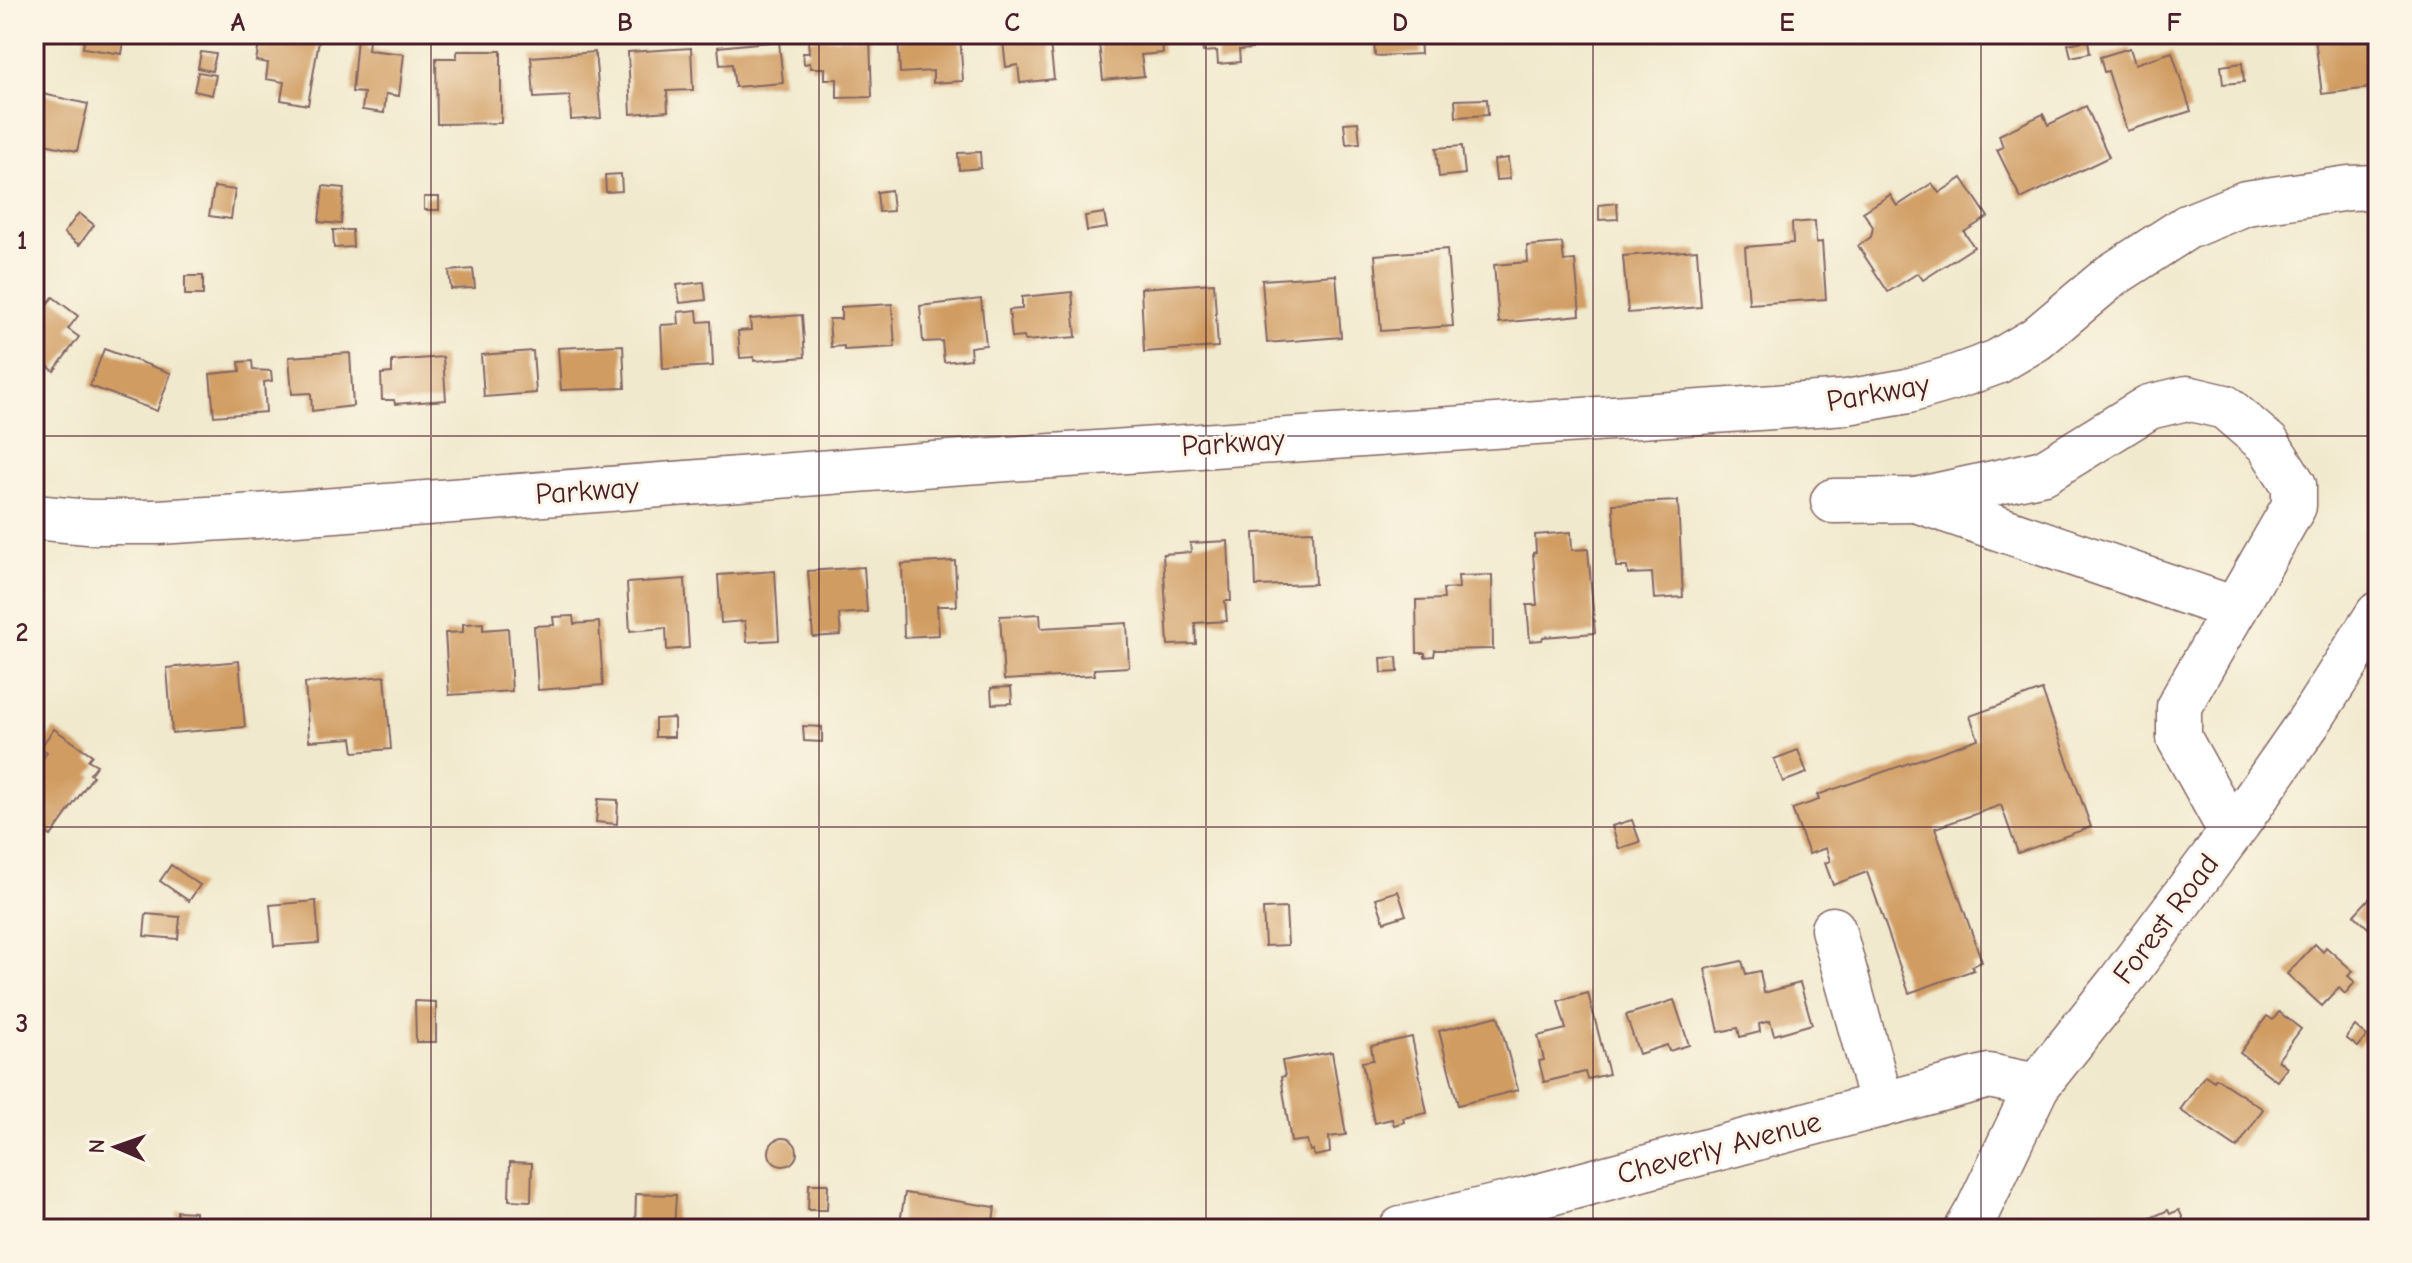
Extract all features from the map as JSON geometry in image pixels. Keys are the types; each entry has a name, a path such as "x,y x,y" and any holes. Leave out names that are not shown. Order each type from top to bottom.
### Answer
{"street":[{"name":"Parkway","path":"34,517 102,522 257,516 912,465 1847,402 1908,391 1997,362 2036,339 2111,276 2187,227 2206,219 2246,203 2349,188 2378,187"},
{"path":"1833,501 1916,500 2044,472 2149,407 2187,398 2225,407 2268,444 2294,485 2294,506 2179,706 2179,738 2231,832"},
{"path":"1916,500 2235,609"},
{"name":"Forest Road","path":"1979,1223 2037,1086 2119,983 2231,832 2308,723 2378,614"},
{"path":"1833,929 1882,1105"},
{"name":"Cheverly Avenue","path":"1401,1229 1528,1199 1989,1076 2037,1086"}],"building":[{"path":"85,34 125,34 122,54 83,48"},
{"path":"273,34 319,40 308,105 281,100 284,82 266,79 268,63 256,61 260,38 272,40"},
{"path":"898,34 960,34 963,81 933,83 933,71 900,73"},
{"path":"989,34 1049,34 1054,79 1020,83 1018,65 1006,67 1003,41 990,42"},
{"path":"1098,34 1161,34 1163,53 1141,55 1144,76 1103,80"},
{"path":"1201,34 1251,34 1252,49 1239,50 1240,62 1218,64 1217,51 1203,52"},
{"path":"1278,34 1330,34 1330,40 1278,42"},
{"path":"1374,34 1420,34 1421,54 1375,56"},
{"path":"2378,34 2378,87 2322,94 2315,38"},
{"path":"870,37 872,97 837,98 837,79 825,79 825,68 811,68 810,63 804,64 803,53 809,53 808,39"},
{"path":"357,38 369,39 368,50 404,54 399,96 386,94 384,113 362,110 364,93 352,92"},
{"path":"2088,40 2090,53 2071,57 2068,44"},
{"path":"779,41 783,83 735,87 732,64 720,65 718,47"},
{"path":"691,48 693,90 667,91 668,111 631,114 628,52"},
{"path":"2130,48 2135,64 2172,52 2191,111 2127,131 2108,71 2104,72 2100,57"},
{"path":"457,51 501,51 501,123 437,124 436,58 457,58"},
{"path":"201,52 216,54 212,71 198,68"},
{"path":"595,52 601,118 571,120 570,96 534,98 531,57"},
{"path":"2242,63 2244,82 2223,84 2221,66"},
{"path":"198,72 216,75 212,95 194,91"},
{"path":"34,92 88,104 77,151 40,143 37,157 34,158"},
{"path":"1487,99 1488,115 1456,117 1455,100"},
{"path":"2086,106 2109,157 2021,199 1997,150 2003,147 1999,135 2043,114 2048,125"},
{"path":"1358,122 1360,143 1346,144 1344,123"},
{"path":"1462,146 1465,174 1439,177 1436,148"},
{"path":"980,152 981,168 959,170 958,153"},
{"path":"1508,158 1510,179 1496,180 1494,160"},
{"path":"621,174 622,191 606,192 605,175"},
{"path":"1962,178 1988,217 1964,232 1974,247 1923,280 1918,273 1888,292 1858,246 1871,237 1873,227 1863,212 1890,195 1897,206 1932,183 1939,193"},
{"path":"323,186 344,188 341,224 319,222"},
{"path":"214,187 235,190 231,219 209,216"},
{"path":"891,190 893,211 879,212 877,192"},
{"path":"424,197 439,197 439,210 424,210"},
{"path":"1617,203 1618,219 1599,220 1599,205"},
{"path":"79,213 94,225 79,245 64,233"},
{"path":"1104,213 1107,228 1087,231 1085,216"},
{"path":"1815,221 1816,243 1822,242 1826,299 1749,304 1745,247 1793,243 1792,223"},
{"path":"333,230 352,230 353,247 334,248"},
{"path":"1562,243 1564,261 1575,260 1580,315 1499,323 1494,265 1528,262 1527,246"},
{"path":"1447,249 1453,326 1381,331 1375,255"},
{"path":"1697,250 1701,307 1628,313 1623,256"},
{"path":"473,269 475,288 451,289 449,271"},
{"path":"1336,275 1341,337 1267,343 1262,280"},
{"path":"185,276 203,276 203,295 185,295"},
{"path":"704,282 706,300 680,303 677,285"},
{"path":"1214,283 1218,347 1144,352 1141,288"},
{"path":"1072,292 1076,337 1025,341 1024,337 1012,338 1009,310 1022,309 1022,297"},
{"path":"53,297 78,316 68,329 79,337 54,371 34,356 34,302 43,309"},
{"path":"981,299 986,345 970,347 971,359 944,362 942,341 923,342 920,306"},
{"path":"892,304 895,347 844,350 844,346 831,347 829,319 841,319 841,307"},
{"path":"697,310 698,322 711,321 713,366 663,369 661,325 679,324 678,312"},
{"path":"802,315 805,357 754,361 754,357 740,358 738,331 751,330 750,319"},
{"path":"623,345 625,388 561,390 558,348"},
{"path":"104,349 171,373 157,411 90,386"},
{"path":"533,351 536,393 484,397 481,355"},
{"path":"350,353 353,406 312,411 311,393 292,394 289,357"},
{"path":"443,357 446,400 395,404 394,400 382,400 381,374 392,373 392,361"},
{"path":"252,361 253,370 271,371 272,381 264,382 266,412 214,416 210,374 240,371 239,362"},
{"path":"1678,501 1683,597 1654,599 1652,573 1628,574 1627,567 1616,567 1613,504"},
{"path":"1313,531 1315,584 1256,586 1254,533"},
{"path":"1571,532 1572,550 1588,549 1595,633 1530,641 1527,605 1537,605 1533,553 1536,552 1535,535"},
{"path":"1228,541 1231,601 1225,601 1227,621 1195,623 1196,644 1168,645 1163,554 1191,552 1190,543"},
{"path":"955,561 957,606 937,606 939,635 904,637 902,564"},
{"path":"864,567 867,612 839,614 841,635 813,637 808,571"},
{"path":"775,571 779,640 747,642 745,621 721,623 718,575"},
{"path":"1492,575 1493,649 1435,650 1434,656 1425,657 1425,653 1417,653 1416,600 1444,599 1443,589 1459,588 1458,576"},
{"path":"685,579 689,648 667,650 666,628 630,631 627,583"},
{"path":"1040,614 1041,628 1127,623 1129,667 1094,669 1095,675 1004,680 1000,616"},
{"path":"573,616 574,624 599,622 603,685 538,690 534,626 554,625 553,617"},
{"path":"483,623 483,630 508,628 512,691 449,695 445,633 463,632 463,624"},
{"path":"1397,657 1398,672 1382,673 1381,658"},
{"path":"239,661 245,727 172,733 167,668"},
{"path":"385,676 391,749 354,752 352,738 309,741 305,683"},
{"path":"1011,687 1012,703 992,704 991,688"},
{"path":"2042,690 2091,827 2018,853 2001,805 1935,828 1982,962 1972,966 1974,970 1909,993 1867,872 1833,885 1825,863 1830,861 1826,848 1809,854 1792,809 1819,800 1817,795 1978,739 1970,716"},
{"path":"674,718 674,737 655,737 655,719"},
{"path":"803,726 822,727 822,742 804,741"},
{"path":"54,729 92,755 88,760 97,765 90,774 93,776 51,836 34,824 34,771 47,752 40,748"},
{"path":"1798,750 1807,773 1783,782 1774,759"},
{"path":"598,799 618,800 617,824 596,822"},
{"path":"1632,820 1640,842 1619,849 1612,826"},
{"path":"171,865 200,885 189,901 160,881"},
{"path":"2378,889 2378,937 2354,915"},
{"path":"1398,891 1406,915 1384,922 1376,898"},
{"path":"316,901 319,943 274,946 270,905"},
{"path":"1286,908 1288,945 1265,946 1263,909"},
{"path":"146,914 180,917 178,939 144,936"},
{"path":"2315,944 2323,952 2326,947 2353,971 2348,976 2355,982 2345,994 2339,988 2322,1006 2287,974"},
{"path":"1742,961 1746,974 1760,971 1764,993 1800,983 1812,1024 1774,1035 1770,1021 1759,1024 1760,1032 1740,1037 1738,1028 1719,1032 1705,969"},
{"path":"1588,993 1609,1074 1587,1079 1585,1072 1544,1082 1539,1061 1544,1060 1538,1036 1566,1029 1558,1001"},
{"path":"1674,1000 1689,1045 1669,1051 1667,1045 1639,1054 1626,1015"},
{"path":"415,1001 436,1002 436,1042 416,1042"},
{"path":"2279,1012 2301,1029 2278,1060 2287,1068 2277,1081 2240,1053 2267,1016 2273,1020"},
{"path":"1498,1016 1518,1090 1458,1105 1439,1031"},
{"path":"2355,1026 2367,1036 2358,1047 2346,1038"},
{"path":"1412,1037 1427,1113 1403,1118 1404,1122 1394,1125 1392,1119 1374,1123 1362,1062 1373,1060 1371,1046"},
{"path":"1332,1052 1346,1135 1329,1137 1330,1153 1314,1156 1307,1140 1291,1142 1281,1077 1285,1076 1282,1061"},
{"path":"2205,1075 2214,1081 2216,1078 2263,1109 2237,1148 2180,1110"},
{"path":"783,1138 793,1142 797,1152 793,1162 783,1166 773,1162 769,1152 773,1142"},
{"path":"510,1162 532,1163 531,1201 509,1200"},
{"path":"809,1184 828,1184 827,1210 808,1210"},
{"path":"905,1193 995,1207 992,1229 899,1228"},
{"path":"636,1194 676,1195 674,1229 635,1229"},
{"path":"2168,1210 2170,1214 2179,1210 2188,1229 2127,1229"},
{"path":"177,1211 195,1212 195,1229 176,1229"}]}
